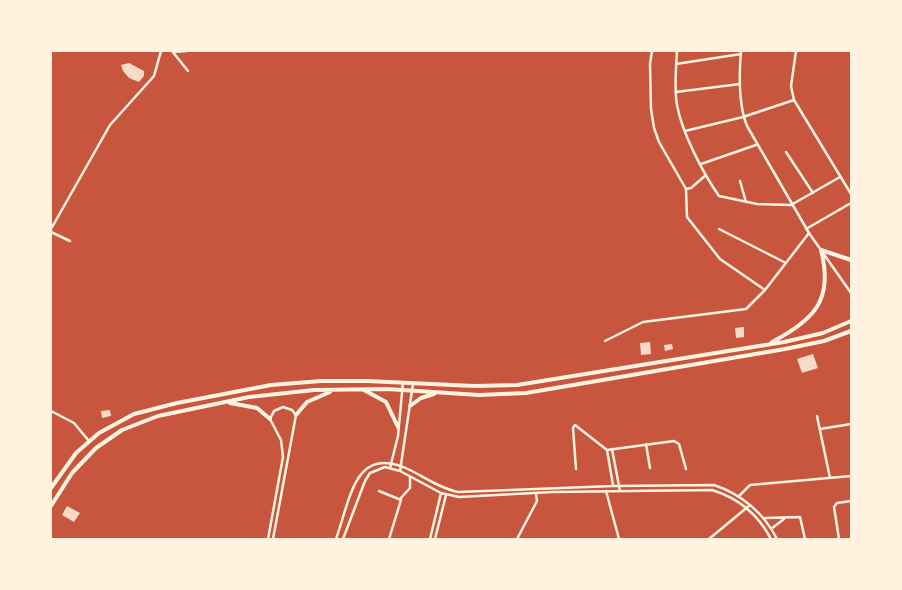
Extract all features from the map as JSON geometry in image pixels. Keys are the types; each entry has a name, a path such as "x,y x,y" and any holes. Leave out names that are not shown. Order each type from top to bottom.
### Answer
{"main road":[{"path":"821,250 851,260"},
{"path":"769,344 802,324 813,312 822,297 827,271 821,250"},
{"path":"51,488 64,468 89,441 134,414 262,387 321,381 489,386 530,384 769,344 814,335 851,321"},
{"path":"51,506 84,459 104,441 122,430 158,416 274,394 334,390 412,390 479,395 526,393 785,349 824,341 851,331"},
{"path":"362,389 386,402 398,427"},
{"path":"296,415 307,402 334,390"},
{"path":"410,406 421,398 440,393"},
{"path":"225,403 252,406 270,419"}],"street":[{"path":"70,241 51,230 110,125 154,76 161,51"},
{"path":"173,52 187,51"},
{"path":"652,51 650,64 651,109 654,128 659,142 688,194 685,210 690,222 720,259 765,290"},
{"path":"677,51 676,92 679,114 706,175 719,196 746,202 791,205 840,177"},
{"path":"796,51 791,86 794,100 851,194"},
{"path":"173,52 188,71"},
{"path":"676,64 741,53 740,84 743,117 756,145 791,205 834,273 851,293"},
{"path":"676,92 740,84"},
{"path":"685,130 743,117 794,100"},
{"path":"701,164 756,145"},
{"path":"786,152 813,193"},
{"path":"686,189 691,188 706,175"},
{"path":"740,181 746,202"},
{"path":"806,229 851,203"},
{"path":"719,229 785,262"},
{"path":"605,341 643,322 746,309 765,290 809,233"},
{"path":"390,468 398,437 403,382"},
{"path":"400,471 413,383"},
{"path":"268,539 283,457 281,440 270,419 274,411 283,406 292,410 296,415 273,539"},
{"path":"51,410 74,423 89,441"},
{"path":"816,416 830,478"},
{"path":"820,429 851,424"},
{"path":"576,469 575,425 607,450 613,486"},
{"path":"398,437 406,438"},
{"path":"607,450 674,441 678,442 686,469"},
{"path":"646,444 650,468"},
{"path":"612,449 620,491"},
{"path":"336,539 362,472 376,462 392,462 401,465 448,490 458,492 613,486 714,485 739,496 750,505 764,518 777,539"},
{"path":"343,539 370,473 378,468 390,468 400,471 446,495 475,497 536,493 712,490 732,498 746,507 771,539"},
{"path":"389,539 401,503 400,499 410,488 410,476"},
{"path":"739,496 750,485 779,480 851,476"},
{"path":"379,491 400,499"},
{"path":"606,491 619,539"},
{"path":"430,539 441,493"},
{"path":"516,539 537,501 536,493"},
{"path":"435,539 446,495"},
{"path":"839,539 834,507 837,503 851,502"},
{"path":"709,539 750,505"},
{"path":"764,518 800,517 805,539"},
{"path":"772,529 785,518"}],"building":[{"path":"129,63 144,71 144,76 139,82 129,78 123,71 121,65"},
{"path":"744,327 744,337 736,338 735,328"},
{"path":"650,342 651,354 641,355 640,343"},
{"path":"672,344 673,349 665,351 664,345"},
{"path":"813,354 818,368 802,373 797,359"},
{"path":"110,410 111,416 102,418 101,411"},
{"path":"67,506 80,513 74,522 62,515"}]}
